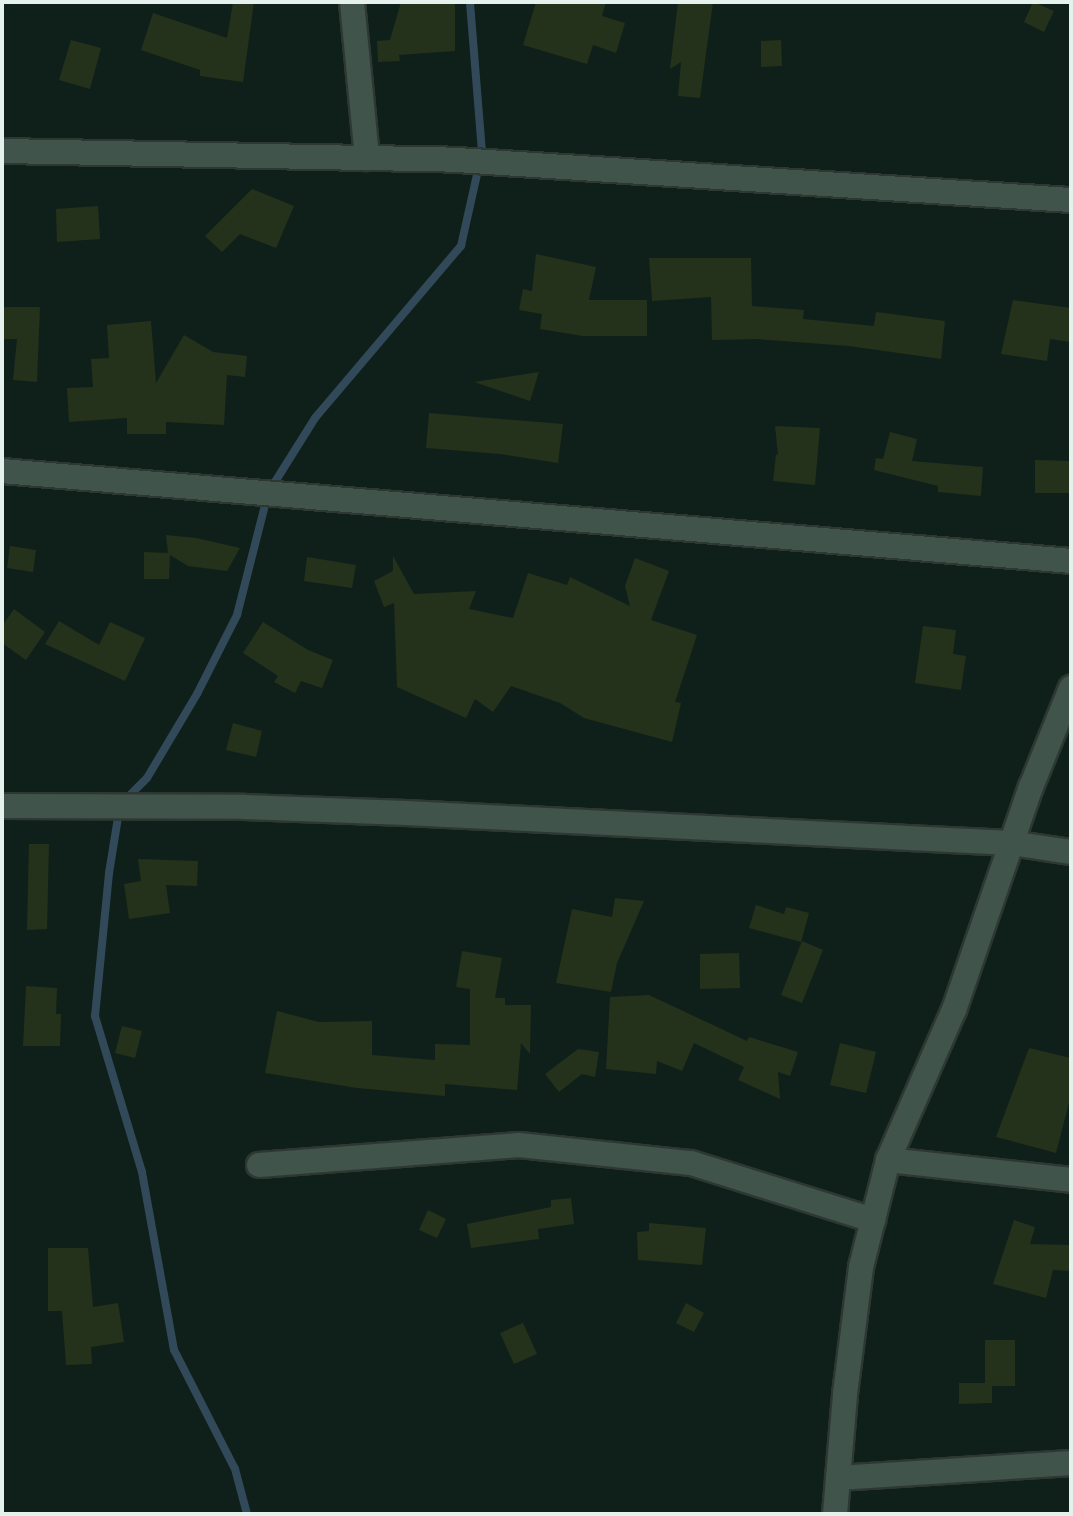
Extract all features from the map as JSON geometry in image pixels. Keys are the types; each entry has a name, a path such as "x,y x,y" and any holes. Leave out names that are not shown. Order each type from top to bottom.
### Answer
{"street":[{"path":"352,2 367,158"},
{"path":"2,151 457,160 1071,200"},
{"path":"2,471 1071,561"},
{"path":"835,1514 861,1267 888,1160 954,1010 1011,843 1071,688"},
{"path":"2,806 244,807 1011,843 1071,852"},
{"path":"259,1165 519,1145 691,1163 873,1220"},
{"path":"888,1160 1071,1180"},
{"path":"838,1478 1071,1463"}],"building":[{"path":"233,2 254,2 243,82 200,76 200,70 141,50 153,13 227,38"},
{"path":"401,2 455,2 455,51 399,55 400,61 378,62 377,41 390,40"},
{"path":"536,2 606,2 602,16 625,23 616,53 593,45 587,64 523,45"},
{"path":"678,2 713,2 700,98 678,96 681,62 670,69"},
{"path":"1033,2 1054,11 1044,32 1024,22"},
{"path":"71,40 101,48 90,89 59,80"},
{"path":"781,40 782,66 761,67 761,41"},
{"path":"252,189 294,206 276,248 240,234 222,252 205,236"},
{"path":"98,206 100,239 57,242 56,209"},
{"path":"536,254 596,267 589,300 647,300 647,336 583,336 540,329 542,314 519,310 523,289 532,291"},
{"path":"649,258 751,258 752,306 804,310 803,319 874,326 876,312 945,321 941,359 849,346 757,339 712,340 711,297 652,301"},
{"path":"1013,300 1071,308 1071,342 1050,339 1047,361 1001,354"},
{"path":"2,307 40,307 37,382 13,380 17,339 2,339"},
{"path":"151,321 156,383 184,335 213,352 247,356 245,377 227,375 224,425 166,422 166,434 127,434 127,418 69,422 67,388 93,387 91,359 109,358 107,325"},
{"path":"539,372 530,401 474,382"},
{"path":"429,413 563,424 558,463 426,448"},
{"path":"775,426 820,428 815,485 773,481 778,455"},
{"path":"890,432 917,439 912,461 983,467 981,496 938,492 938,486 874,470 876,458 883,459"},
{"path":"1035,460 1071,461 1071,493 1035,493"},
{"path":"166,535 240,548 227,571 188,566 170,555 169,579 144,579 144,552 168,553"},
{"path":"10,546 36,550 33,572 7,568"},
{"path":"393,556 414,594 476,591 469,609 513,618 528,573 567,585 570,577 630,606 625,586 635,558 669,571 651,620 697,635 675,702 681,703 672,742 584,718 560,703 511,686 493,712 475,699 466,718 397,687 394,603 384,607 374,581 393,571"},
{"path":"307,557 356,565 352,588 304,581"},
{"path":"14,609 45,632 26,660 2,643 2,626"},
{"path":"59,621 99,645 110,622 145,638 125,681 45,644"},
{"path":"263,622 308,650 333,660 322,688 301,681 295,693 274,682 278,676 243,653"},
{"path":"923,626 956,630 953,654 966,656 961,690 915,683"},
{"path":"233,723 262,731 256,757 226,750"},
{"path":"29,844 49,844 47,929 27,930"},
{"path":"138,859 198,861 197,886 166,885 170,913 129,919 124,884 141,881"},
{"path":"615,898 644,901 617,963 611,992 556,983 572,909 612,917"},
{"path":"756,905 784,914 786,907 809,913 801,942 749,928"},
{"path":"802,941 823,950 802,1003 781,995"},
{"path":"462,951 502,958 495,998 505,998 505,1005 531,1005 530,1054 521,1043 517,1090 445,1084 445,1096 357,1088 265,1073 277,1011 319,1022 372,1021 372,1055 435,1060 435,1044 470,1045 470,989 456,987"},
{"path":"739,953 740,988 700,989 700,954"},
{"path":"26,986 57,988 56,1014 61,1014 60,1046 23,1046"},
{"path":"649,995 747,1041 749,1037 798,1052 790,1076 778,1072 780,1099 738,1080 744,1067 694,1043 682,1071 657,1061 656,1074 606,1069 610,997"},
{"path":"122,1026 142,1031 135,1058 115,1053"},
{"path":"840,1043 876,1052 866,1093 830,1085"},
{"path":"1029,1048 1071,1058 1071,1095 1056,1153 996,1137"},
{"path":"578,1049 599,1052 595,1077 582,1074 559,1092 545,1074"},
{"path":"571,1198 574,1224 538,1229 539,1239 471,1248 467,1224 551,1207 551,1200"},
{"path":"428,1210 446,1219 437,1238 419,1230"},
{"path":"1014,1220 1035,1227 1030,1244 1071,1245 1071,1271 1053,1270 1046,1298 993,1284"},
{"path":"649,1223 706,1228 702,1265 638,1260 637,1232 649,1231"},
{"path":"48,1248 88,1248 93,1307 118,1303 124,1342 91,1347 92,1364 66,1365 62,1311 48,1311"},
{"path":"686,1303 704,1313 694,1332 676,1323"},
{"path":"523,1323 537,1354 514,1364 500,1333"},
{"path":"985,1340 1015,1340 1015,1386 992,1386 992,1403 959,1404 959,1383 985,1383"}],"waterway":[{"path":"247,1514 235,1469 174,1350 142,1172 95,1016 109,873 120,805 147,778 197,694 237,615 268,493 315,418 461,246 482,152 470,2"}]}
